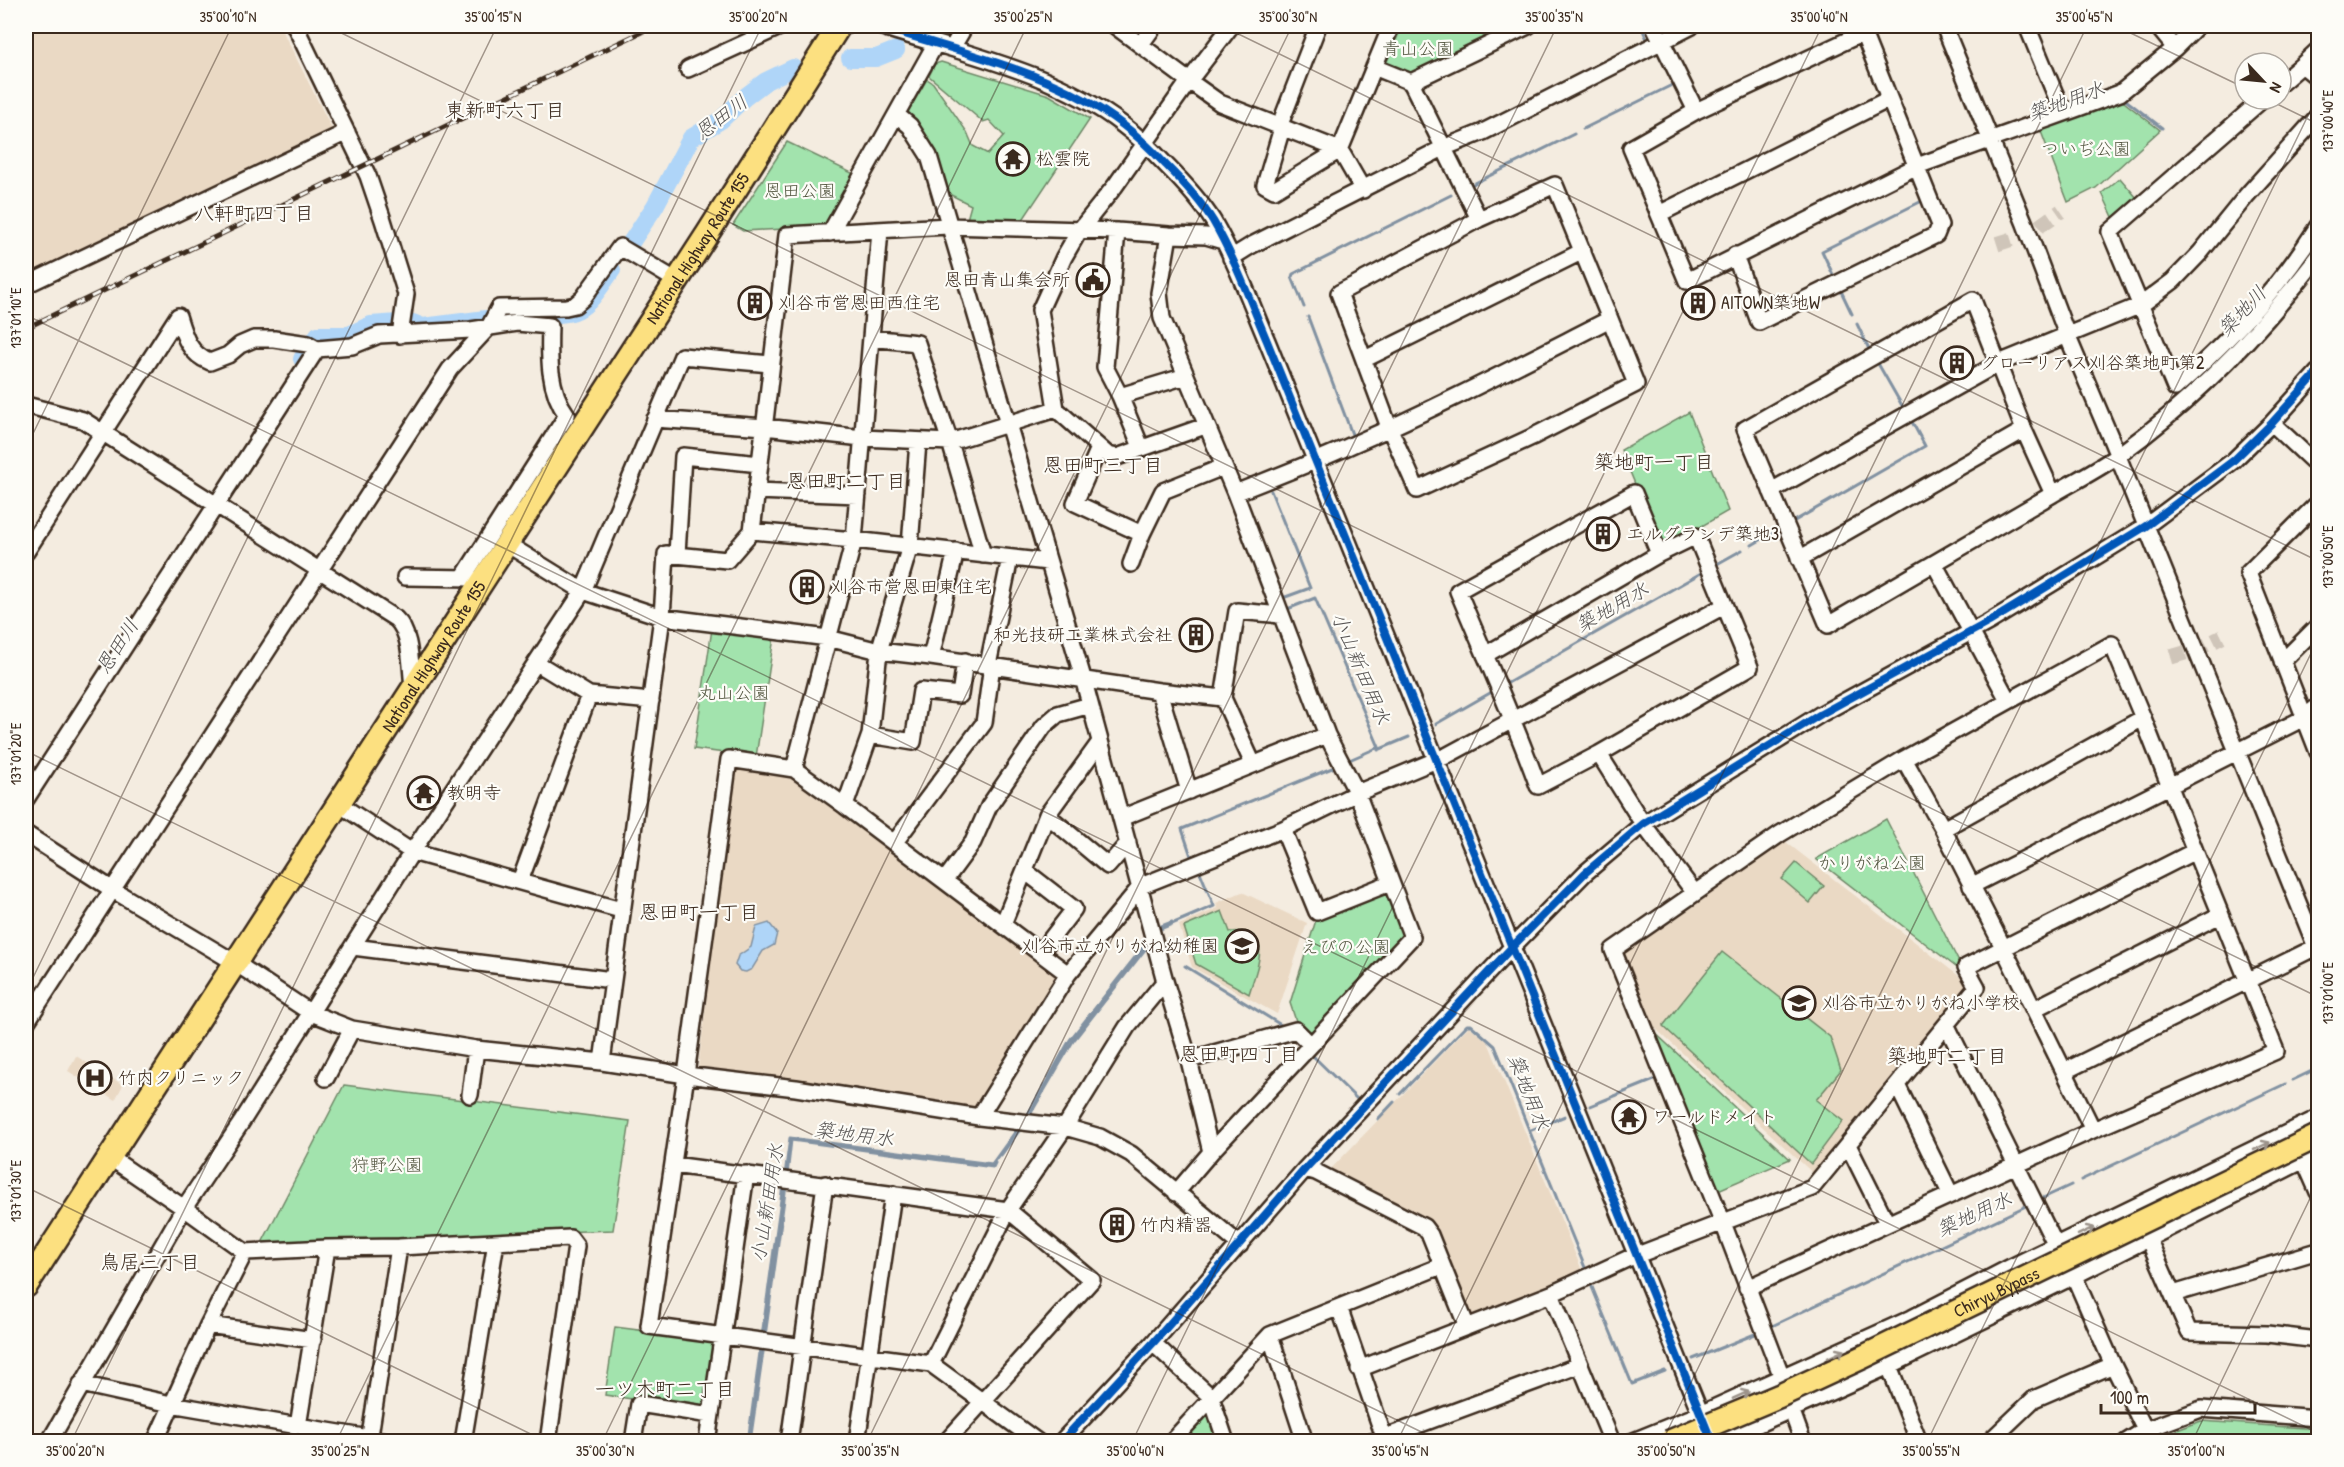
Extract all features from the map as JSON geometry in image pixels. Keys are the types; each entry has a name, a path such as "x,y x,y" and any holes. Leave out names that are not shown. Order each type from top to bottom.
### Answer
{"highway":[{"name":"National Highway Route 155","path":"26,1286 108,1156 339,804 413,686 473,578 507,544 839,26"},
{"name":"Chiryu Bypass","path":"1669,1442 1779,1396 1884,1347 2319,1136"},
{"name":"Chiryu Bypass","path":"1710,1442 1968,1323 2314,1155"}],"street":[{"path":"295,26 368,176 406,294 400,335"},
{"path":"688,69 782,26"},
{"path":"879,26 902,29 936,43 1043,79 1104,112 1145,143 1199,201 1223,241 1438,759 1710,1442"},
{"path":"952,48 965,26"},
{"path":"1115,26 1220,103 1340,150 1363,190"},
{"path":"1141,44 1154,26"},
{"path":"1205,426 1117,457 1108,455 1056,409 1040,310 1064,257 1079,231 1115,186 1231,26"},
{"path":"1318,26 1280,128 1265,185 1274,190 1340,150 1391,26"},
{"path":"1411,82 1528,26"},
{"path":"1654,26 1696,111"},
{"path":"1231,258 1252,245 1443,148 1483,132 1692,26"},
{"path":"2027,26 2063,112"},
{"path":"2157,26 2175,48"},
{"path":"1736,255 1759,322 1936,235 1940,225 1917,166 1863,33 1696,111 1631,148 1687,280 1736,255 1917,166 2120,93 2175,48 2197,26"},
{"path":"1949,28 1988,139 2025,224 2067,335 2318,948 2065,1071"},
{"path":"830,233 936,43"},
{"path":"2293,73 2319,50"},
{"path":"2302,65 2319,78"},
{"path":"1374,67 1411,82 1479,219"},
{"path":"1659,214 1889,99"},
{"path":"2249,111 2110,232 2175,388 2216,352 2247,318 2319,226"},
{"path":"897,115 910,126 929,156 1083,678 1165,981 1189,1060 1211,1152"},
{"path":"1771,491 1999,363 2141,305 2173,281 2200,253 2247,195 2319,116"},
{"path":"26,285 347,132"},
{"path":"1556,185 1583,251 1636,384 1532,437 1417,490 1389,427 1339,293 1479,219 1556,185"},
{"path":"602,1062 662,618 666,554 728,560 752,531 787,235 948,226 1117,231 1206,236 1223,241"},
{"path":"795,769 854,540 880,230"},
{"path":"1117,231 1105,367 1141,447"},
{"path":"1169,235 1159,293 1162,318 1205,426 1235,493 1328,735 1356,794 1412,937 1211,1152 1176,1193"},
{"path":"26,1023 450,369 489,327 499,308 574,305 583,298 620,246 677,281"},
{"path":"1365,359 1583,251"},
{"path":"2053,494 2024,430 1973,300 1745,429 1828,625 1935,565 2118,456 2172,414 2246,343 2319,257"},
{"path":"26,552 178,316 182,332 191,349 198,357 210,362 228,355 240,345 254,339 274,339 313,347 352,346 379,335 400,335 517,323 550,326 549,355 553,384 558,404 567,415 473,578 405,578"},
{"path":"1235,493 1354,444 1610,319"},
{"path":"871,338 917,343 950,442 983,555"},
{"path":"26,799 216,504 313,347"},
{"path":"49,1442 184,1208 412,852 583,591 682,356 770,364"},
{"path":"1061,1442 1153,1343 1305,1169 1513,946 1585,873 1643,824 1821,714 1971,632 2067,576 2146,525 2210,479 2272,423 2319,372"},
{"path":"1120,396 1186,376"},
{"path":"26,405 83,420 402,625 406,633 413,686"},
{"path":"655,419 765,427 861,438 950,442 1056,409"},
{"path":"2272,423 2319,466"},
{"path":"1799,559 2024,430"},
{"path":"845,806 870,735 879,651 910,546 918,441"},
{"path":"1099,448 1075,503 1142,534"},
{"path":"677,554 683,456 760,464"},
{"path":"1131,564 1142,534 1163,491 1223,466"},
{"path":"756,491 858,495"},
{"path":"1485,655 1659,554 1696,536 1750,667 1599,754 1538,786 1514,718 1485,655 1458,591 1634,493 1659,554"},
{"path":"2319,503 2248,573 2319,752"},
{"path":"752,531 1048,562"},
{"path":"507,544 583,591 662,618 828,638 879,651 1223,698"},
{"path":"931,657 956,551"},
{"path":"895,842 984,723 990,665 1010,558"},
{"path":"1935,565 2008,700"},
{"path":"979,1117 1068,974 1141,886 1283,829 1356,794 1438,759 1724,606"},
{"path":"1253,764 1223,698 1237,610 1281,615"},
{"path":"2283,662 2319,626"},
{"path":"1747,1288 1887,1223 2017,1167 2093,1130 2276,1051 2112,644 1904,759 1780,834 1613,950 1724,1223 1747,1288 1782,1377"},
{"path":"870,735 913,742 921,691 960,694 965,662"},
{"path":"537,663 589,695 651,701"},
{"path":"1159,691 1189,791"},
{"path":"520,881 589,695"},
{"path":"945,880 973,842 989,806 1044,726 1058,714 1090,705"},
{"path":"1971,886 2304,718 2319,706"},
{"path":"1943,829 2143,718"},
{"path":"1121,818 1328,735"},
{"path":"1003,924 1047,815 1100,742"},
{"path":"1599,754 1643,824 1694,892"},
{"path":"1038,1442 984,1400 931,1364 650,1326 729,759 795,769 1068,974"},
{"path":"1904,759 1943,829 2093,1130"},
{"path":"339,804 412,852 621,910"},
{"path":"1047,815 1108,866 1128,843"},
{"path":"1283,829 1317,912 1390,883"},
{"path":"26,834 113,890 234,962 311,1013 352,1029 476,1049 602,1062 796,1088 979,1117 1065,1127 1100,1137 1131,1154 1240,1245"},
{"path":"1359,1369 1551,1294 1636,1256 1812,1188 1977,987 1966,967 2195,851"},
{"path":"1025,871 1074,909 1040,953"},
{"path":"2034,1009 2220,915"},
{"path":"353,947 612,980"},
{"path":"931,1364 1008,1210 1065,1127 1127,1027 1165,981"},
{"path":"1947,1026 2056,1246"},
{"path":"326,1078 352,1029"},
{"path":"1189,1060 1296,1030 1311,1045"},
{"path":"470,1095 476,1049"},
{"path":"1897,1085 1951,1195"},
{"path":"1631,1442 1700,1414 1912,1318 2319,1118"},
{"path":"1848,1145 1887,1223"},
{"path":"1718,1442 1889,1366 2314,1155 2319,1192"},
{"path":"108,1156 245,1252 570,1238 576,1246 548,1442"},
{"path":"674,1165 785,1178 1008,1210 1092,1280 946,1442"},
{"path":"1305,1169 1317,1172 1424,1227 1430,1235 1467,1327"},
{"path":"707,1442 746,1174"},
{"path":"789,1442 825,1184"},
{"path":"857,1442 893,1194"},
{"path":"2148,1238 2189,1332 2267,1334 2319,1340"},
{"path":"463,1442 496,1242"},
{"path":"369,1440 399,1247"},
{"path":"298,1426 327,1248"},
{"path":"2173,1294 2319,1251"},
{"path":"155,1442 208,1324 245,1252"},
{"path":"1171,1442 1270,1335 1441,1266"},
{"path":"2074,1276 2113,1365 2148,1436"},
{"path":"1551,1294 1612,1442"},
{"path":"1340,1307 1378,1439 1580,1365"},
{"path":"208,1324 313,1340"},
{"path":"1270,1335 1305,1442"},
{"path":"1153,1343 1211,1397 1226,1442"},
{"path":"1989,1442 2034,1399 2113,1365"},
{"path":"1889,1366 1919,1442"},
{"path":"81,1384 171,1404 369,1440 393,1442"},
{"path":"633,1442 639,1404 710,1415"},
{"path":"1791,1409 1803,1442"},
{"path":"2126,1442 2148,1436 2201,1409 2319,1418"}],"shaded area":[{"path":"26,26 280,26 334,133 26,279"},
{"path":"735,766 792,774 1059,973 974,1108 698,1069"},
{"name":"刈谷市立かりがね小学校","path":"1782,839 1973,987 1816,1176 1644,1018 1618,952"},
{"name":"刈谷市立かりがね幼稚園","path":"1242,892 1307,923 1277,1014 1192,967 1179,925 1218,908 1216,903"},
{"path":"1469,1026 1488,1042 1583,1273 1470,1320 1432,1225 1324,1176"},
{"name":"竹内クリニック","path":"76,1056 123,1085 115,1100 68,1071"}],"green space":[{"name":"青山公園","path":"1402,26 1517,26 1411,79 1388,70 1386,64"},
{"name":"松雲院","path":"941,62 1049,95 1090,119 1020,224 966,223 971,205 943,191 905,117 927,79 933,83 967,132 973,146 988,154 1004,136 989,120 983,122 929,76 935,64"},
{"name":"ついぢ公園","path":"2120,99 2160,130 2096,188 2068,202 2040,129"},
{"name":"恩田公園","path":"787,142 854,174 824,227 743,231 733,225"},
{"path":"2120,178 2137,198 2114,219 2102,193"},
{"path":"1689,412 1728,511 1662,549 1621,450"},
{"name":"丸山公園","path":"712,629 774,637 756,757 694,749"},
{"name":"かりがね公園","path":"1886,819 1965,974 1816,859"},
{"path":"1796,863 1824,886 1810,903 1782,879"},
{"name":"えびの公園","path":"1385,891 1389,893 1406,933 1311,1039 1298,1027 1290,1003 1316,920"},
{"path":"1222,911 1230,932 1254,935 1258,942 1259,961 1249,994 1196,964 1184,927"},
{"path":"1722,952 1830,1037 1841,1070 1816,1100 1843,1121 1811,1164 1663,1026"},
{"path":"1651,1029 1790,1159 1716,1191"},
{"name":"狩野公園","path":"344,1085 630,1121 613,1230 262,1243"},
{"path":"615,1327 716,1340 706,1410 605,1395"},
{"path":"1208,1409 1222,1441 1178,1442"},
{"path":"2201,1421 2318,1429 2318,1441 2151,1440"}],"water":[{"path":"769,923 777,933 774,945 763,951 752,969 746,972 740,971 735,965 738,956 751,947 756,927"}],"waterway":[{"name":"小山新田用水","path":"1641,26 1646,37"},
{"name":"恩田川","path":"850,58 876,58 896,50"},
{"name":"小山新田用水","path":"1583,129 1674,84 1660,57"},
{"name":"恩田川","path":"630,244 655,206 691,138 721,120 766,81 793,68"},
{"name":"築地用水","path":"2123,98 2162,128"},
{"name":"小山新田用水","path":"1469,186 1574,134"},
{"name":"小山新田用水","path":"1304,307 1292,277 1293,274 1451,195"},
{"name":"築地用水","path":"1835,279 1822,251 1924,200"},
{"name":"築地川","path":"2311,254 2318,244"},
{"name":"恩田川","path":"528,313 560,314 579,309 594,295 612,270"},
{"name":"築地用水","path":"1840,289 1852,314"},
{"name":"小山新田用水","path":"1308,317 1353,437"},
{"name":"恩田川","path":"402,323 413,323 423,327 486,319"},
{"name":"恩田川","path":"302,359 318,335 349,335 371,325 398,323"},
{"name":"築地用水","path":"1857,324 1870,351"},
{"name":"築地用水","path":"1876,360 1904,409"},
{"name":"築地川","path":"2181,393 2214,365"},
{"name":"築地用水","path":"1791,523 1925,446 1911,420"},
{"name":"小山新田用水","path":"1271,491 1310,588 1280,599"},
{"name":"築地用水","path":"1752,545 1781,528"},
{"name":"築地用水","path":"1717,564 1742,550"},
{"name":"築地用水","path":"1506,684 1701,573"},
{"name":"小山新田用水","path":"1285,610 1315,598 1379,747 1347,761"},
{"name":"築地用水","path":"1436,724 1490,693"},
{"name":"築地用水","path":"1378,750 1409,737"},
{"name":"小山新田用水","path":"1191,856 1182,829 1337,766"},
{"name":"小山新田用水","path":"1160,929 1214,906 1200,872"},
{"name":"小山新田用水","path":"1159,927 1172,922"},
{"name":"築地用水","path":"1028,1114 1070,1040 1148,941"},
{"name":"築地用水","path":"1031,1113 1073,1041 1150,943"},
{"name":"築地用水","path":"1185,966 1281,1025"},
{"name":"築地用水","path":"1400,1094 1467,1025 1471,1025 1495,1046 1586,1270"},
{"name":"築地用水","path":"1311,1054 1357,1099"},
{"name":"築地用水","path":"2293,1080 2318,1068"},
{"path":"1590,1106 1659,1078"},
{"name":"築地用水","path":"2081,1180 2285,1084"},
{"name":"築地用水","path":"1378,1119 1394,1102"},
{"path":"1529,1131 1565,1116"},
{"name":"築地用水","path":"785,1175 790,1138 992,1164 1016,1131"},
{"name":"築地用水","path":"1001,1155 1019,1131"},
{"name":"築地用水","path":"787,1175 791,1140 993,1167 995,1163"},
{"name":"築地用水","path":"762,1336 783,1185"},
{"name":"築地用水","path":"765,1336 786,1185"},
{"name":"築地用水","path":"2043,1198 2071,1185"},
{"name":"築地用水","path":"1772,1326 2026,1206"},
{"name":"築地用水","path":"1592,1287 1632,1384 1665,1371"},
{"name":"築地用水","path":"1693,1359 1760,1332"},
{"name":"築地用水","path":"748,1442 761,1345"},
{"name":"築地用水","path":"750,1442 764,1345"}],"tunnel":[{"path":"1997,244 2028,234 2061,211"},
{"path":"2171,657 2198,649 2222,637"}],"railway":[{"path":"26,328 654,26"}],"cycle path":[{"path":"879,26 1006,65 1037,77 1096,106 1151,149 1191,192 1213,221 1235,265 1267,341 1712,1442"},
{"path":"1061,1442 1153,1343 1305,1169 1513,946 1585,873 1643,824 1821,714 1989,622 2146,526 2233,461 2272,423 2318,372"}],"place":[{"name":"松雲院","path":"1013,159"},
{"name":"恩田青山集会所","path":"1093,280"},
{"name":"刈谷市営恩田西住宅","path":"755,303"},
{"name":"AITOWN築地W","path":"1698,303"},
{"name":"グローリアス刈谷築地町第2","path":"1957,363"},
{"name":"エルグランデ築地3","path":"1603,534"},
{"name":"刈谷市営恩田東住宅","path":"807,587"},
{"name":"和光技研工業株式会社","path":"1196,635"},
{"name":"教明寺","path":"424,793"},
{"name":"刈谷市立かりがね幼稚園","path":"1242,946"},
{"name":"刈谷市立かりがね小学校","path":"1799,1003"},
{"name":"竹内クリニック","path":"95,1078"},
{"name":"ワールドメイト","path":"1629,1117"},
{"name":"竹内精器","path":"1117,1225"}],"district":[{"name":"東新町六丁目","path":"505,110"},
{"name":"八軒町四丁目","path":"254,213"},
{"name":"築地町一丁目","path":"1654,462"},
{"name":"恩田町三丁目","path":"1103,465"},
{"name":"恩田町二丁目","path":"846,481"},
{"name":"恩田町一丁目","path":"699,912"},
{"name":"恩田町四丁目","path":"1239,1054"},
{"name":"築地町二丁目","path":"1947,1056"},
{"name":"鳥居三丁目","path":"150,1262"},
{"name":"一ツ木町二丁目","path":"665,1389"}]}
